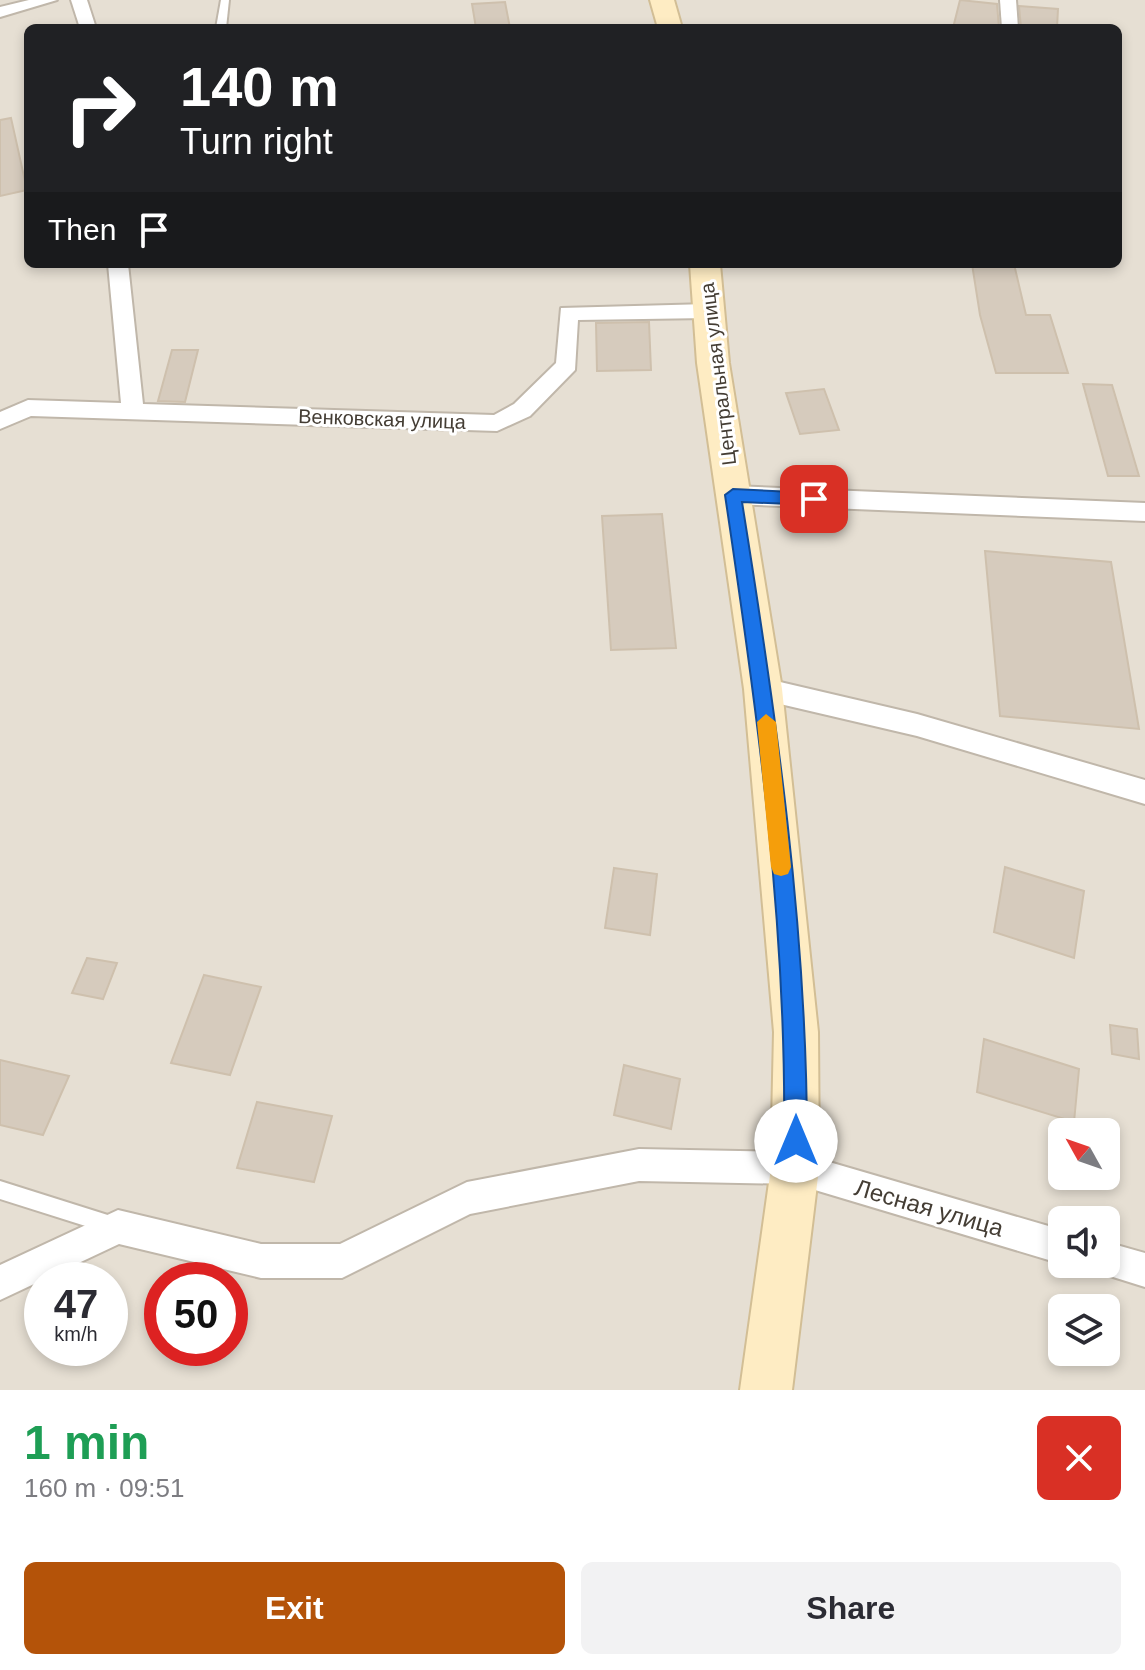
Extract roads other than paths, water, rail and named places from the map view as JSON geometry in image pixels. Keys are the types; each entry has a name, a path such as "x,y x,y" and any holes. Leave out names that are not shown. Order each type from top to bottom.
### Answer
{"main road":[{"path":"662,0 669,24"},
{"name":"Центральная улица","path":"705,268 708,311 733,495 763,689 796,1032 795,1168 778,1319 766,1390"}],"street":[{"path":"0,12 49,0"},
{"path":"79,0 87,24"},
{"path":"1008,0 1010,24"},
{"path":"0,421 28,408 133,413 118,268"},
{"name":"Венковская улица","path":"133,413 497,423 522,410 567,365 568,313 708,311"},
{"path":"733,495 1145,512"},
{"path":"763,689 917,725 1145,792"},
{"name":"Лесная улица","path":"118,1227 261,1261 342,1261 467,1198 639,1165 795,1168 1048,1243"},
{"path":"0,1283 118,1227"},
{"path":"1120,1263 1145,1270"}],"lane":[{"path":"222,24 225,0"},
{"path":"0,1190 118,1227"}]}
